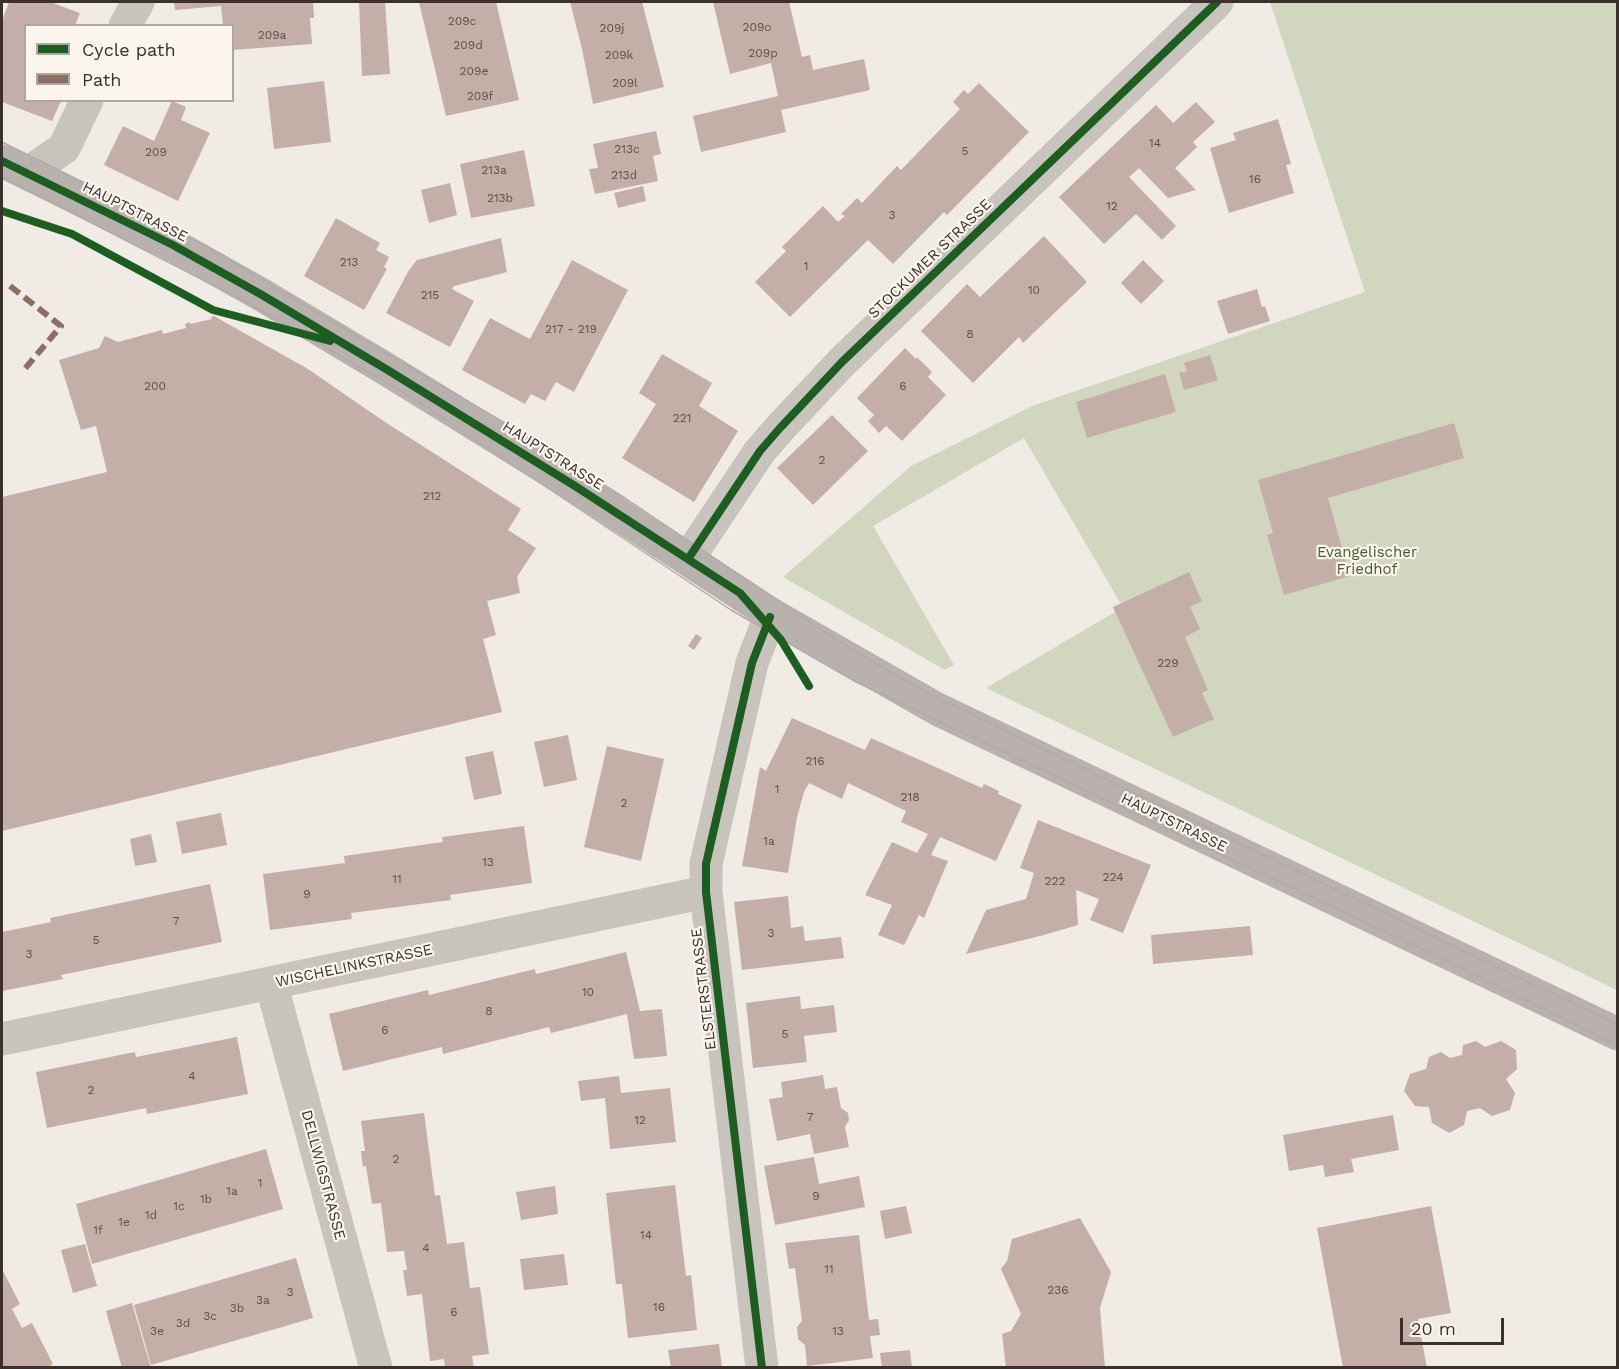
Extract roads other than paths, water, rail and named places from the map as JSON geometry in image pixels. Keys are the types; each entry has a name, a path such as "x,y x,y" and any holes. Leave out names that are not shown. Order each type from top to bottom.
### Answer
{"main road":[{"name":"HAUPTSTRASSE","path":"15,167 173,245 262,294 575,486 771,614 937,710 1617,1034"}],"street":[{"path":"126,24 138,2"},
{"name":"STOCKUMER STRASSE","path":"688,559 760,451 780,428 843,362 1217,2"},
{"name":"HAUPTSTRASSE","path":"15,167 64,148 86,102"},
{"name":"ELSTERSTRASSE","path":"762,1368 706,892 706,864 752,663 771,614"},
{"name":"WISCHELINKSTRASSE","path":"2,1039 706,892"},
{"name":"DELLWIGSTRASSE","path":"271,983 376,1368"}],"tram line":[{"path":"2,142 137,209 215,251 515,429 625,498 820,629 929,694 1618,1025"},
{"path":"2,177 250,304 408,395 731,610 856,682 1441,958 1618,1046"}],"park label":[{"name":"Evangelischer Friedhof","path":"1367,562"}]}
